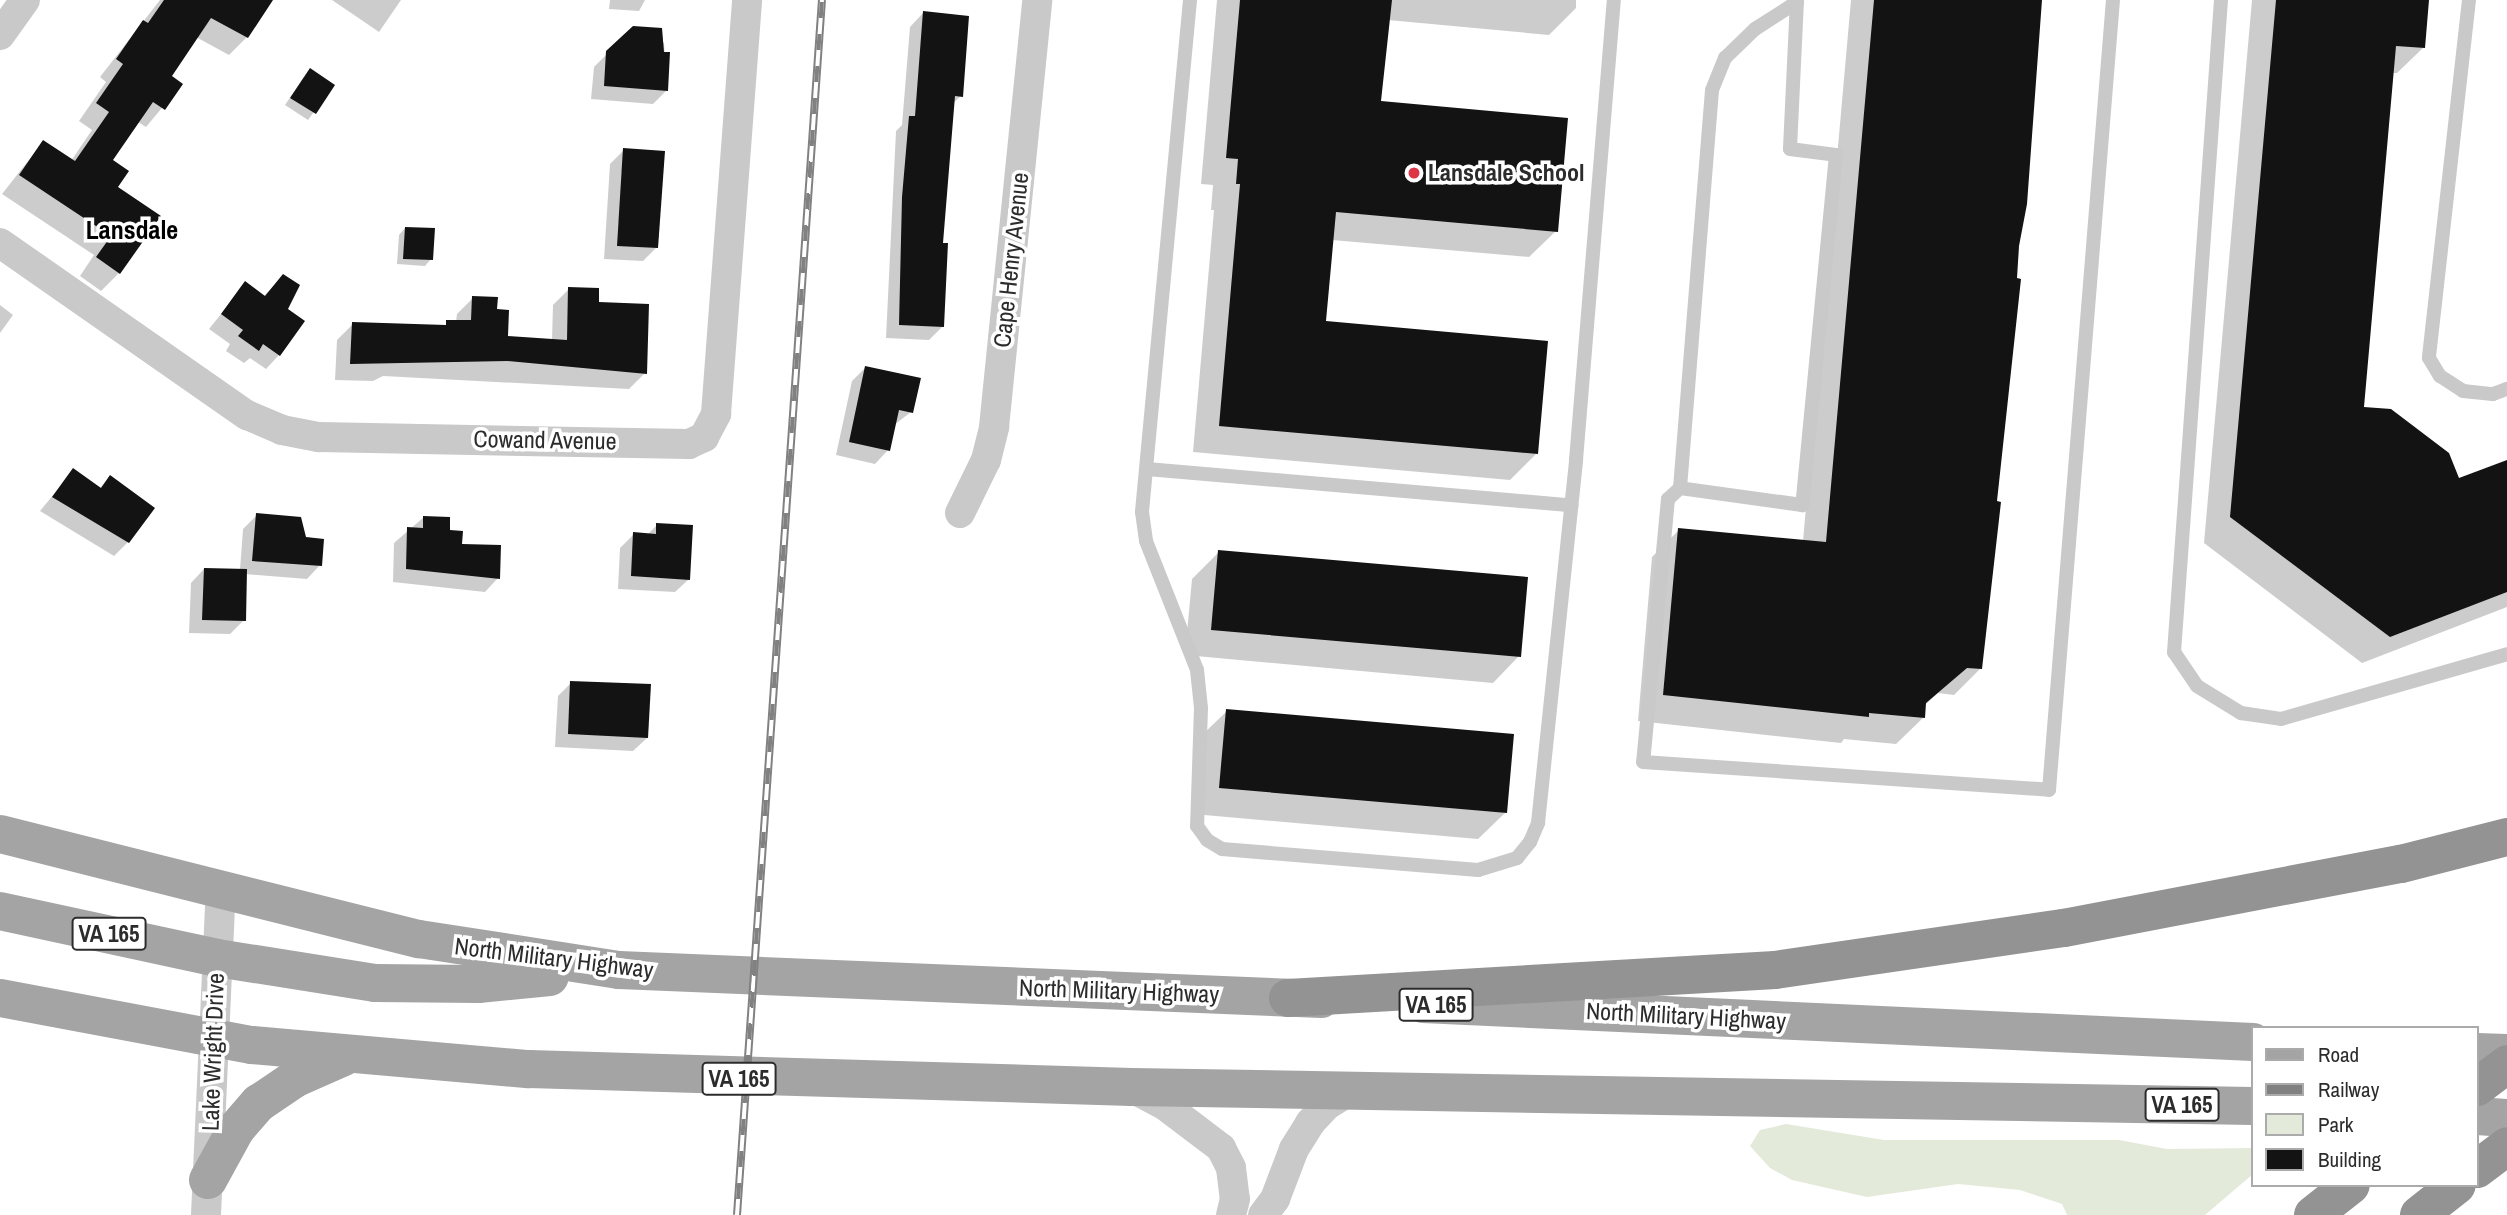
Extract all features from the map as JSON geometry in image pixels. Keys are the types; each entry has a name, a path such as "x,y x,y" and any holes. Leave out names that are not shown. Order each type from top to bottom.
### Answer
{"highway":[{"path":"1288,998 1775,970 2064,928 2401,864 2507,837"},
{"path":"2479,1085 2507,1064"},
{"path":"2479,1167 2507,1146"},
{"path":"2312,1215 2348,1187"}],"main road":[{"name":"North Military Highway","path":"0,834 419,939 619,970 2252,1042"},
{"name":"VA 165","path":"0,911 217,958 376,983 478,984 619,970"},
{"name":"VA 165","path":"0,998 213,1038 346,1056 734,1078 1348,1092 2252,1106"},
{"path":"2479,1052 2507,1054"},
{"path":"207,1198 236,1129 259,1103 296,1078 346,1056"},
{"path":"2479,1116 2507,1118"}],"street":[{"path":"0,36 25,0"},
{"name":"Cowand Avenue","path":"0,243 247,415 282,430 319,437 689,444 704,437 716,414 747,0"},
{"name":"Cape Henry Avenue","path":"960,513 986,460 994,427 1037,0"},
{"name":"Lake Wright Drive","path":"207,1198 221,890"},
{"path":"1132,1087 1167,1107 1221,1148 1231,1168 1235,1199 1231,1215"},
{"path":"1262,1215 1275,1199 1294,1149 1310,1123 1348,1092"}],"lane":[{"path":"1190,0 1142,512 1146,541 1197,670 1201,708 1197,826 1208,840 1236,850 1478,870 1517,858 1530,842 1538,823 1571,505 1614,0"},
{"path":"1797,1 1755,29 1725,58 1712,90 1706,129 1679,488 1668,499 1643,762 2049,790 2113,0"},
{"path":"2221,0 2174,652 2197,686 2241,713 2281,719 2507,654"},
{"path":"2469,0 2429,358 2440,376 2463,391 2493,394 2507,389"},
{"path":"1679,488 1802,505 1836,155 1790,149 1797,1"},
{"path":"1147,469 1571,505"}],"green space":[{"path":"1786,1124 1884,1140 2119,1140 2167,1149 2252,1148 2252,1175 2205,1215 2067,1215 2062,1204 2020,1190 1958,1184 1867,1197 1792,1180 1770,1168 1750,1146 1760,1130"}],"building":[{"path":"164,0 273,0 248,38 211,18 172,76 183,84 165,110 153,102 113,160 129,171 118,187 161,216 120,274 96,257 111,236 19,175 43,140 75,161 109,112 96,103 123,64 116,59 143,20 148,23"},
{"path":"1240,0 1392,0 1381,101 1568,118 1558,232 1336,212 1326,321 1548,341 1538,454 1219,426 1240,184 1236,184 1238,159 1226,158"},
{"path":"1874,0 2042,0 2027,204 2019,246 2017,278 2021,279 1997,501 2001,502 1982,669 1967,668 1926,703 1925,718 1869,713 1869,717 1663,695 1678,528 1826,542"},
{"path":"2276,0 2429,0 2425,48 2396,46 2364,407 2391,409 2449,453 2459,478 2507,460 2507,592 2390,637 2230,517"},
{"path":"923,11 969,16 963,97 955,96 943,243 948,243 944,327 899,325 902,197 909,116 915,116"},
{"path":"633,26 662,28 664,52 670,52 668,91 604,86 606,51"},
{"path":"310,68 335,85 316,114 290,98"},
{"path":"623,148 665,151 658,248 617,246"},
{"path":"405,227 435,228 433,260 403,259"},
{"path":"283,274 300,285 288,309 305,321 280,356 263,344 259,351 238,336 243,330 221,314 245,281 265,296"},
{"path":"568,287 599,288 599,302 649,304 647,374 507,361 350,364 352,322 446,325 446,320 471,320 472,296 498,297 497,309 509,310 508,336 567,340"},
{"path":"865,366 921,378 913,413 899,410 890,451 849,442"},
{"path":"73,468 101,488 110,475 155,508 129,543 52,497"},
{"path":"256,513 301,517 306,537 324,539 322,566 252,561"},
{"path":"423,516 450,517 450,530 463,531 462,544 501,545 500,579 406,569 407,527 423,528"},
{"path":"656,523 693,525 690,580 631,576 633,532 656,534"},
{"path":"1218,550 1528,577 1521,657 1211,630"},
{"path":"204,568 247,569 246,621 202,620"},
{"path":"570,681 651,684 648,738 568,734"},
{"path":"1226,709 1514,734 1507,813 1219,788"}],"railway":[{"path":"737,1215 822,0"}],"place":[{"name":"Lansdale School","path":"1414,173"}],"district":[{"name":"Lansdale","path":"132,230"}]}
